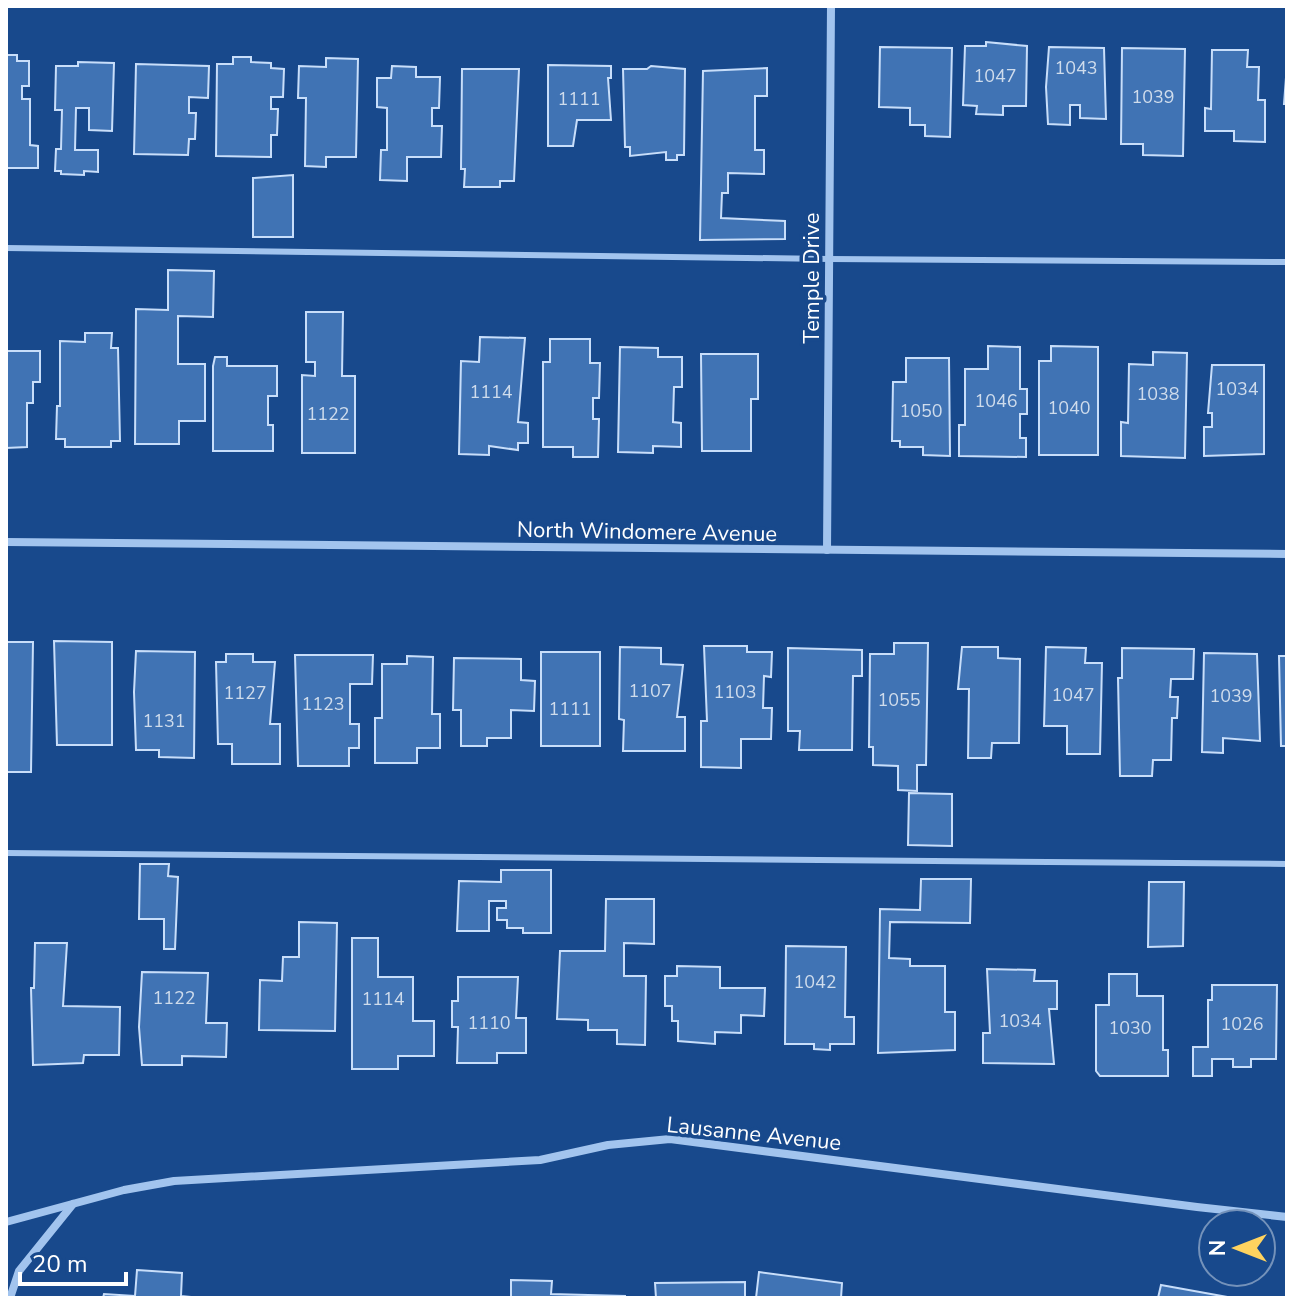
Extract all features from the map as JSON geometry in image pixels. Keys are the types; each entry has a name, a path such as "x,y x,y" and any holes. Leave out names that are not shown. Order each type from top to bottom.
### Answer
{"street":[{"name":"Temple Drive","path":"827,550 831,6"},
{"name":"North Windomere Avenue","path":"6,542 1287,554"},
{"name":"Lausanne Avenue","path":"6,1222 124,1190 174,1181 540,1160 608,1145 670,1139 1287,1217"},
{"path":"10,1298 19,1271 74,1203"}],"lane":[{"path":"6,248 1287,262"},
{"path":"6,853 1287,864"}],"building":[{"path":"986,42 1027,46 1026,106 1003,106 1003,115 976,114 977,106 963,105 965,46 986,46"},
{"path":"880,47 952,48 950,137 925,136 925,125 910,125 910,108 879,107"},
{"path":"1049,47 1104,48 1106,119 1080,118 1080,105 1070,105 1070,125 1048,124 1046,87"},
{"path":"1122,48 1185,49 1183,156 1143,155 1143,144 1121,144"},
{"path":"1212,50 1248,50 1247,67 1259,67 1258,100 1265,100 1265,142 1234,141 1234,131 1205,131 1205,108 1211,109"},
{"path":"6,55 17,55 17,61 29,61 29,86 22,86 22,99 30,99 30,145 38,146 38,168 6,168"},
{"path":"233,57 251,57 251,62 271,63 271,68 284,69 283,97 271,97 271,109 278,109 277,135 271,135 271,157 216,156 217,64 233,64"},
{"path":"326,58 358,59 356,157 326,157 326,167 305,166 306,98 298,98 299,66 326,67"},
{"path":"78,62 114,63 112,131 89,130 89,108 76,108 75,150 98,150 98,172 61,174 61,171 55,171 56,149 61,149 62,110 55,110 56,66 78,66"},
{"path":"136,64 209,66 208,98 189,97 189,113 196,113 195,139 189,139 188,155 134,154"},
{"path":"1287,64 1287,104 1284,104"},
{"path":"548,65 611,66 611,78 608,78 611,120 577,120 573,146 548,146"},
{"path":"392,66 416,67 416,77 440,77 439,108 432,108 432,126 442,126 441,157 407,157 407,181 380,180 381,150 387,150 387,108 377,107 377,78 391,78"},
{"path":"651,66 685,69 684,155 677,155 677,160 666,160 666,152 630,156 630,147 625,147 623,69 647,69"},
{"path":"767,68 767,96 755,96 755,150 764,150 764,174 728,173 728,193 722,193 721,218 785,221 785,239 700,240 703,71"},
{"path":"462,69 519,69 514,181 500,181 500,187 464,187 465,169 461,169"},
{"path":"293,175 293,237 253,237 253,178"},
{"path":"168,270 214,271 213,317 178,316 178,364 205,364 205,421 179,421 179,444 135,444 136,309 168,310"},
{"path":"306,312 343,312 342,376 355,376 355,453 302,453 302,375 315,376 315,362 306,362"},
{"path":"85,333 112,333 111,348 118,348 120,441 111,441 111,447 65,447 65,439 56,439 57,406 60,406 60,341 85,342"},
{"path":"480,337 525,338 518,422 528,423 528,443 518,443 518,450 489,446 489,455 459,454 461,361 479,362"},
{"path":"550,339 590,339 590,363 600,363 599,398 593,398 593,419 599,419 598,457 573,457 573,447 543,447 543,362 550,362"},
{"path":"988,346 1020,347 1020,389 1027,389 1027,414 1020,414 1020,438 1026,438 1026,457 959,456 959,425 965,425 965,369 988,369"},
{"path":"1051,346 1098,347 1098,455 1039,455 1039,361 1051,361"},
{"path":"620,347 658,348 658,357 682,357 682,387 674,387 673,422 681,423 681,447 653,446 653,453 618,452"},
{"path":"6,351 40,351 40,382 33,382 33,403 27,403 27,447 6,448"},
{"path":"1153,352 1187,353 1185,458 1121,456 1121,422 1128,423 1129,364 1153,365"},
{"path":"701,354 758,354 758,399 751,399 751,451 702,451"},
{"path":"215,357 227,357 227,366 277,366 277,396 268,396 268,425 273,425 273,451 213,451"},
{"path":"906,358 949,358 950,456 923,455 923,447 900,447 900,441 892,441 893,382 906,382"},
{"path":"1212,365 1264,365 1264,454 1204,456 1204,427 1212,427 1212,413 1208,413"},
{"path":"54,641 112,642 112,745 57,745"},
{"path":"7,642 33,642 31,772 6,772"},
{"path":"894,643 928,643 926,765 917,765 917,791 898,790 898,766 873,765 873,747 869,747 870,654 894,654"},
{"path":"704,646 747,646 747,652 772,652 771,677 764,676 763,708 772,708 771,739 741,739 741,768 701,767 701,721 707,721"},
{"path":"620,647 661,648 661,664 683,665 677,717 685,717 685,751 623,751 624,720 619,719"},
{"path":"962,647 998,647 998,658 1020,659 1019,743 992,743 991,758 968,758 969,689 958,689"},
{"path":"1046,647 1086,648 1085,663 1102,663 1100,754 1067,754 1067,726 1044,726"},
{"path":"788,648 862,650 862,676 853,676 852,750 799,750 800,731 788,731"},
{"path":"1122,648 1194,649 1193,679 1171,679 1170,697 1178,697 1177,718 1172,718 1171,760 1153,760 1152,776 1120,776 1118,678 1122,678"},
{"path":"136,651 195,652 194,758 159,757 159,750 136,750"},
{"path":"541,652 600,652 600,746 541,746"},
{"path":"1204,653 1257,654 1260,741 1223,738 1223,753 1202,752"},
{"path":"226,654 253,654 253,662 275,662 270,724 280,724 280,764 232,764 232,744 218,744 216,662 226,662"},
{"path":"295,655 373,655 372,684 350,684 350,724 359,724 359,748 349,748 349,766 298,766"},
{"path":"407,656 433,657 432,714 440,714 440,748 417,748 417,763 375,763 375,718 382,718 382,664 407,664"},
{"path":"1279,656 1287,656 1287,746 1281,746"},
{"path":"454,658 521,659 521,680 535,681 534,711 511,710 511,738 487,738 487,746 461,746 461,710 453,710"},
{"path":"909,793 952,794 952,846 908,845"},
{"path":"140,864 169,864 168,876 178,877 175,949 164,949 164,919 139,919"},
{"path":"501,870 551,870 551,933 523,933 523,928 507,928 507,920 497,920 497,908 506,908 506,901 489,901 489,931 457,931 459,881 501,882"},
{"path":"921,879 971,879 970,923 890,922 889,958 910,959 910,966 945,966 945,1012 955,1012 955,1050 878,1053 880,909 920,910"},
{"path":"1149,882 1184,882 1183,946 1148,947"},
{"path":"606,899 654,899 654,944 624,943 624,976 646,976 645,1045 617,1044 617,1030 588,1030 588,1020 557,1019 560,951 605,951"},
{"path":"299,922 337,923 335,1031 259,1030 260,980 282,981 283,957 299,957"},
{"path":"352,938 378,938 378,977 413,977 413,1021 434,1021 434,1056 398,1056 398,1069 352,1069"},
{"path":"35,943 67,943 63,1006 120,1007 119,1055 84,1055 83,1063 33,1065 31,988 34,988"},
{"path":"786,946 846,947 845,1017 854,1017 854,1044 830,1044 830,1050 814,1049 814,1044 785,1044"},
{"path":"677,966 720,967 720,988 765,988 764,1016 741,1015 741,1033 715,1032 715,1044 678,1041 678,1021 672,1021 672,1006 665,1006 665,976 677,976"},
{"path":"987,969 1035,970 1034,981 1057,981 1057,1009 1049,1009 1054,1064 983,1063 983,1033 990,1033"},
{"path":"142,972 208,973 206,1023 227,1023 226,1057 182,1056 182,1065 142,1065 139,1027"},
{"path":"1109,974 1137,974 1137,996 1163,996 1163,1050 1168,1050 1168,1076 1100,1076 1096,1071 1096,1005 1109,1005"},
{"path":"458,977 518,977 516,1018 526,1018 526,1053 497,1053 497,1063 457,1063 458,1027 452,1027 452,1001 458,1001"},
{"path":"1212,985 1277,985 1276,1059 1251,1059 1251,1067 1233,1067 1233,1059 1212,1059 1212,1076 1193,1076 1193,1047 1208,1047 1208,1000 1212,1000"},
{"path":"137,1270 182,1273 181,1296 201,1298 103,1298 104,1294 135,1296"},
{"path":"759,1272 842,1283 841,1298 756,1298"},
{"path":"511,1280 552,1281 551,1294 625,1298 511,1298"},
{"path":"745,1282 745,1298 656,1298 655,1283"},
{"path":"1161,1285 1233,1298 1158,1298"}]}
